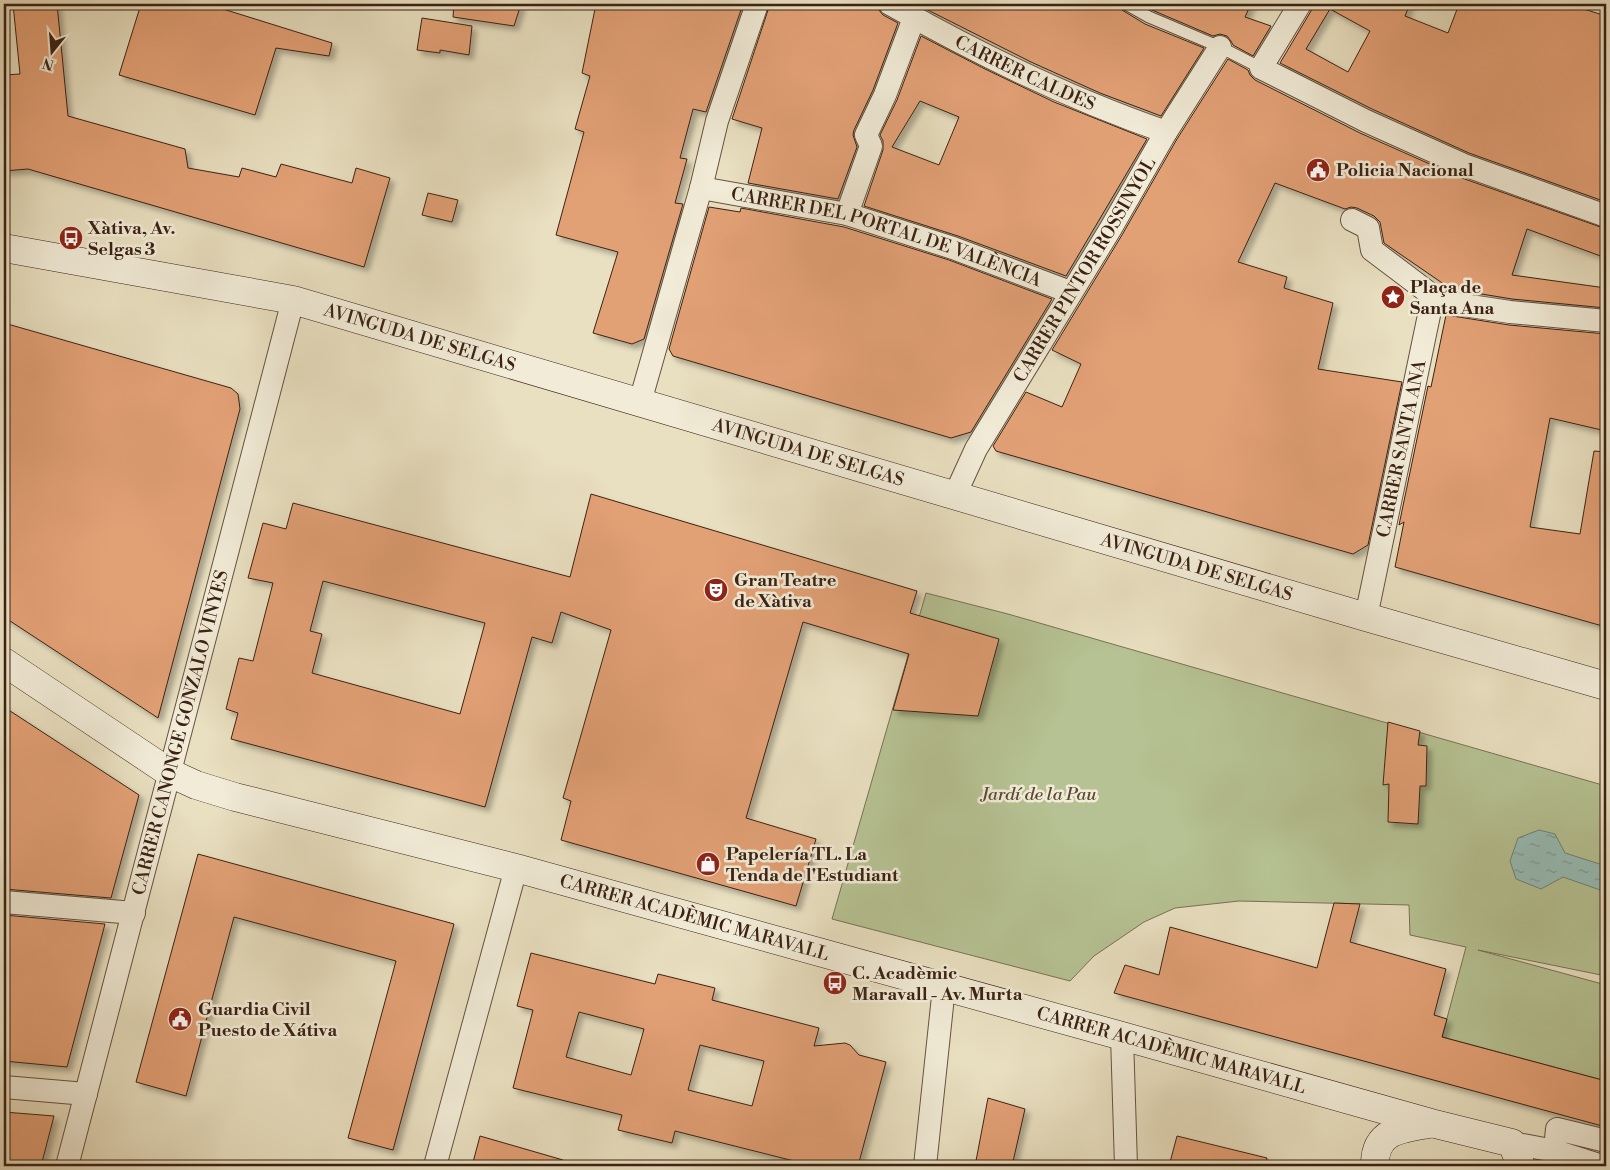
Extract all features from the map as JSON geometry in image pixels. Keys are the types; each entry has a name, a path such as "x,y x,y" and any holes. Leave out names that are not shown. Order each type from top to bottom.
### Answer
{"street":[{"path":"640,402 701,188 717,121 757,4"},
{"name":"CARRER CALDES","path":"890,4 1052,88 1166,132"},
{"path":"1300,4 1261,68 1366,121 1464,165 1606,216"},
{"path":"847,214 870,146 866,135 885,95 914,18"},
{"name":"CARRER PINTOR ROSSINYOL","path":"955,495 976,449 1070,292 1111,228 1166,132 1220,47"},
{"name":"CARRER DEL PORTAL DE VALÈNCIA","path":"701,188 847,214 953,248 1070,292"},
{"path":"1352,220 1368,228 1372,250 1441,299 1510,312 1606,321"},
{"name":"AVINGUDA DE SELGAS","path":"4,248 293,300 1606,686"},
{"name":"CARRER SANTA ANA","path":"1366,617 1441,299"},
{"name":"CARRER CANONGE GONZALO VINYES","path":"67,1166 293,300"},
{"name":"CARRER ACADÈMIC MARAVALL","path":"4,662 170,773 196,785 235,797 516,868 1122,1036 1432,1124 1516,1154"},
{"path":"435,1166 516,868"},
{"path":"4,902 134,913"},
{"path":"924,1166 944,987"},
{"path":"1122,1036 1126,1166"},
{"path":"4,1087 86,1094"},
{"path":"1375,1166 1378,1150 1384,1137 1404,1127 1432,1124"},
{"path":"1556,1139 1558,1129 1606,1141"},
{"path":"1516,1154 1555,1152 1602,1166"}],"lane":[{"path":"1126,4 1149,17 1220,47 1261,68"}],"green space":[{"name":"Jardí de la Pau","path":"926,593 1008,614 1606,786 1606,976 1478,950 1606,985 1606,1081 1442,1037 1466,947 1410,935 1409,905 1239,901 1175,908 1144,922 1094,956 1070,981 832,919"}],"water":[{"path":"1539,830 1555,834 1565,853 1606,866 1606,892 1563,877 1541,889 1516,879 1510,861 1518,838"}],"building":[{"path":"13,4 57,4 68,116 185,149 188,168 239,177 242,168 276,177 281,164 352,183 356,168 390,178 364,267 28,169 4,171 4,75 20,74"},
{"path":"141,4 207,4 332,43 329,56 276,48 255,115 119,75"},
{"path":"454,4 521,4 514,26 453,17"},
{"path":"596,4 743,4 706,112 693,109 680,158 687,159 675,203 683,204 644,339 632,344 593,333 618,252 556,235 584,132 575,129 590,76 582,73"},
{"path":"770,4 877,4 883,15 898,23 873,90 854,130 853,135 857,147 838,199 748,183 762,128 732,119"},
{"path":"916,4 1119,4 1122,10 1145,24 1204,48 1161,116 1100,93 1031,62"},
{"path":"1141,4 1251,4 1245,17 1271,26 1253,56 1233,45 1227,36 1220,34 1213,36"},
{"path":"1313,4 1410,4 1405,16 1448,33 1459,4 1568,4 1606,16 1606,202 1469,153 1372,109 1280,63 1311,11","holes":["1330,9 1370,31 1348,72 1306,49"]},
{"path":"422,18 472,26 469,55 440,50 440,53 417,50"},
{"path":"921,36 1054,102 1147,139 1066,276 958,236 864,206 883,150 883,141 880,135 897,100","holes":["920,101 959,117 939,165 892,147"]},
{"path":"1228,59 1248,70 1255,80 1360,133 1459,177 1606,229 1606,258 1527,229 1512,275 1606,288 1606,308 1512,299 1451,289 1384,243 1380,222 1374,216 1357,208 1345,209 1275,183 1238,262 1287,277 1284,288 1333,303 1318,369 1402,382 1368,545 1353,554 996,451 993,446 1026,392 1062,407 1081,364 1052,350 1122,235 1177,139"},
{"path":"428,193 458,200 452,222 422,215"},
{"path":"709,207 740,212 741,208 844,227 949,260 1052,299 971,432 951,438 673,356 669,349"},
{"path":"1446,315 1509,325 1606,334 1606,431 1550,418 1530,527 1580,534 1594,451 1606,452 1606,627 1395,567 1404,522 1399,525 1428,386 1431,387"},
{"path":"4,323 231,388 238,394 240,409 158,718 4,617"},
{"path":"591,494 917,591 910,613 999,639 978,716 893,710 909,654 803,622 746,818 816,839 796,906 561,840 571,801 563,798 611,630 561,612 552,643 532,637 485,807 231,739 238,713 226,709 239,658 253,661 273,583 248,578 263,523 286,529 293,503 570,577","holes":["323,581 485,623 460,714 312,673 322,634 310,631"]},
{"path":"4,707 139,795 111,898 4,889"},
{"path":"1388,722 1420,731 1418,745 1427,746 1426,786 1420,786 1418,824 1388,822 1389,784 1383,785"},
{"name":"Guardia Civil Puesto de Xátiva","path":"198,854 454,924 393,1150 348,1138 396,961 234,917 186,1096 136,1082"},
{"path":"1334,903 1360,904 1350,942 1446,969 1434,1015 1447,1019 1442,1037 1606,1081 1606,1127 1114,993 1125,965 1159,975 1170,927 1317,968"},
{"path":"4,915 105,924 67,1067 4,1061"},
{"path":"531,953 655,984 658,974 715,988 712,1000 819,1028 814,1046 845,1043 850,1045 859,1055 886,1062 858,1166 801,1166 802,1163 675,1131 672,1143 618,1130 622,1115 513,1088 533,1010 517,1006","holes":["579,1012 644,1029 631,1075 566,1057","700,1045 764,1061 752,1106 688,1090"]},
{"path":"988,1098 1025,1109 1012,1166 975,1166"},
{"path":"4,1112 54,1116 41,1166 4,1166"},
{"path":"480,1136 563,1160 562,1166 472,1166"},
{"path":"1177,1136 1267,1158 1266,1166 1169,1166"}],"place":[{"name":"Policia Nacional","path":"1318,170"},
{"name":"Xàtiva, Av. Selgas 3","path":"71,238"},
{"name":"Plaça de Santa Ana","path":"1393,297"},
{"name":"Gran Teatre de Xàtiva","path":"716,590"},
{"name":"Papelería TL. La Tenda de l'Estudiant","path":"708,864"},
{"name":"C. Acadèmic Maravall - Av. Murta","path":"835,983"},
{"name":"Guardia Civil Puesto de Xátiva","path":"180,1019"}]}
